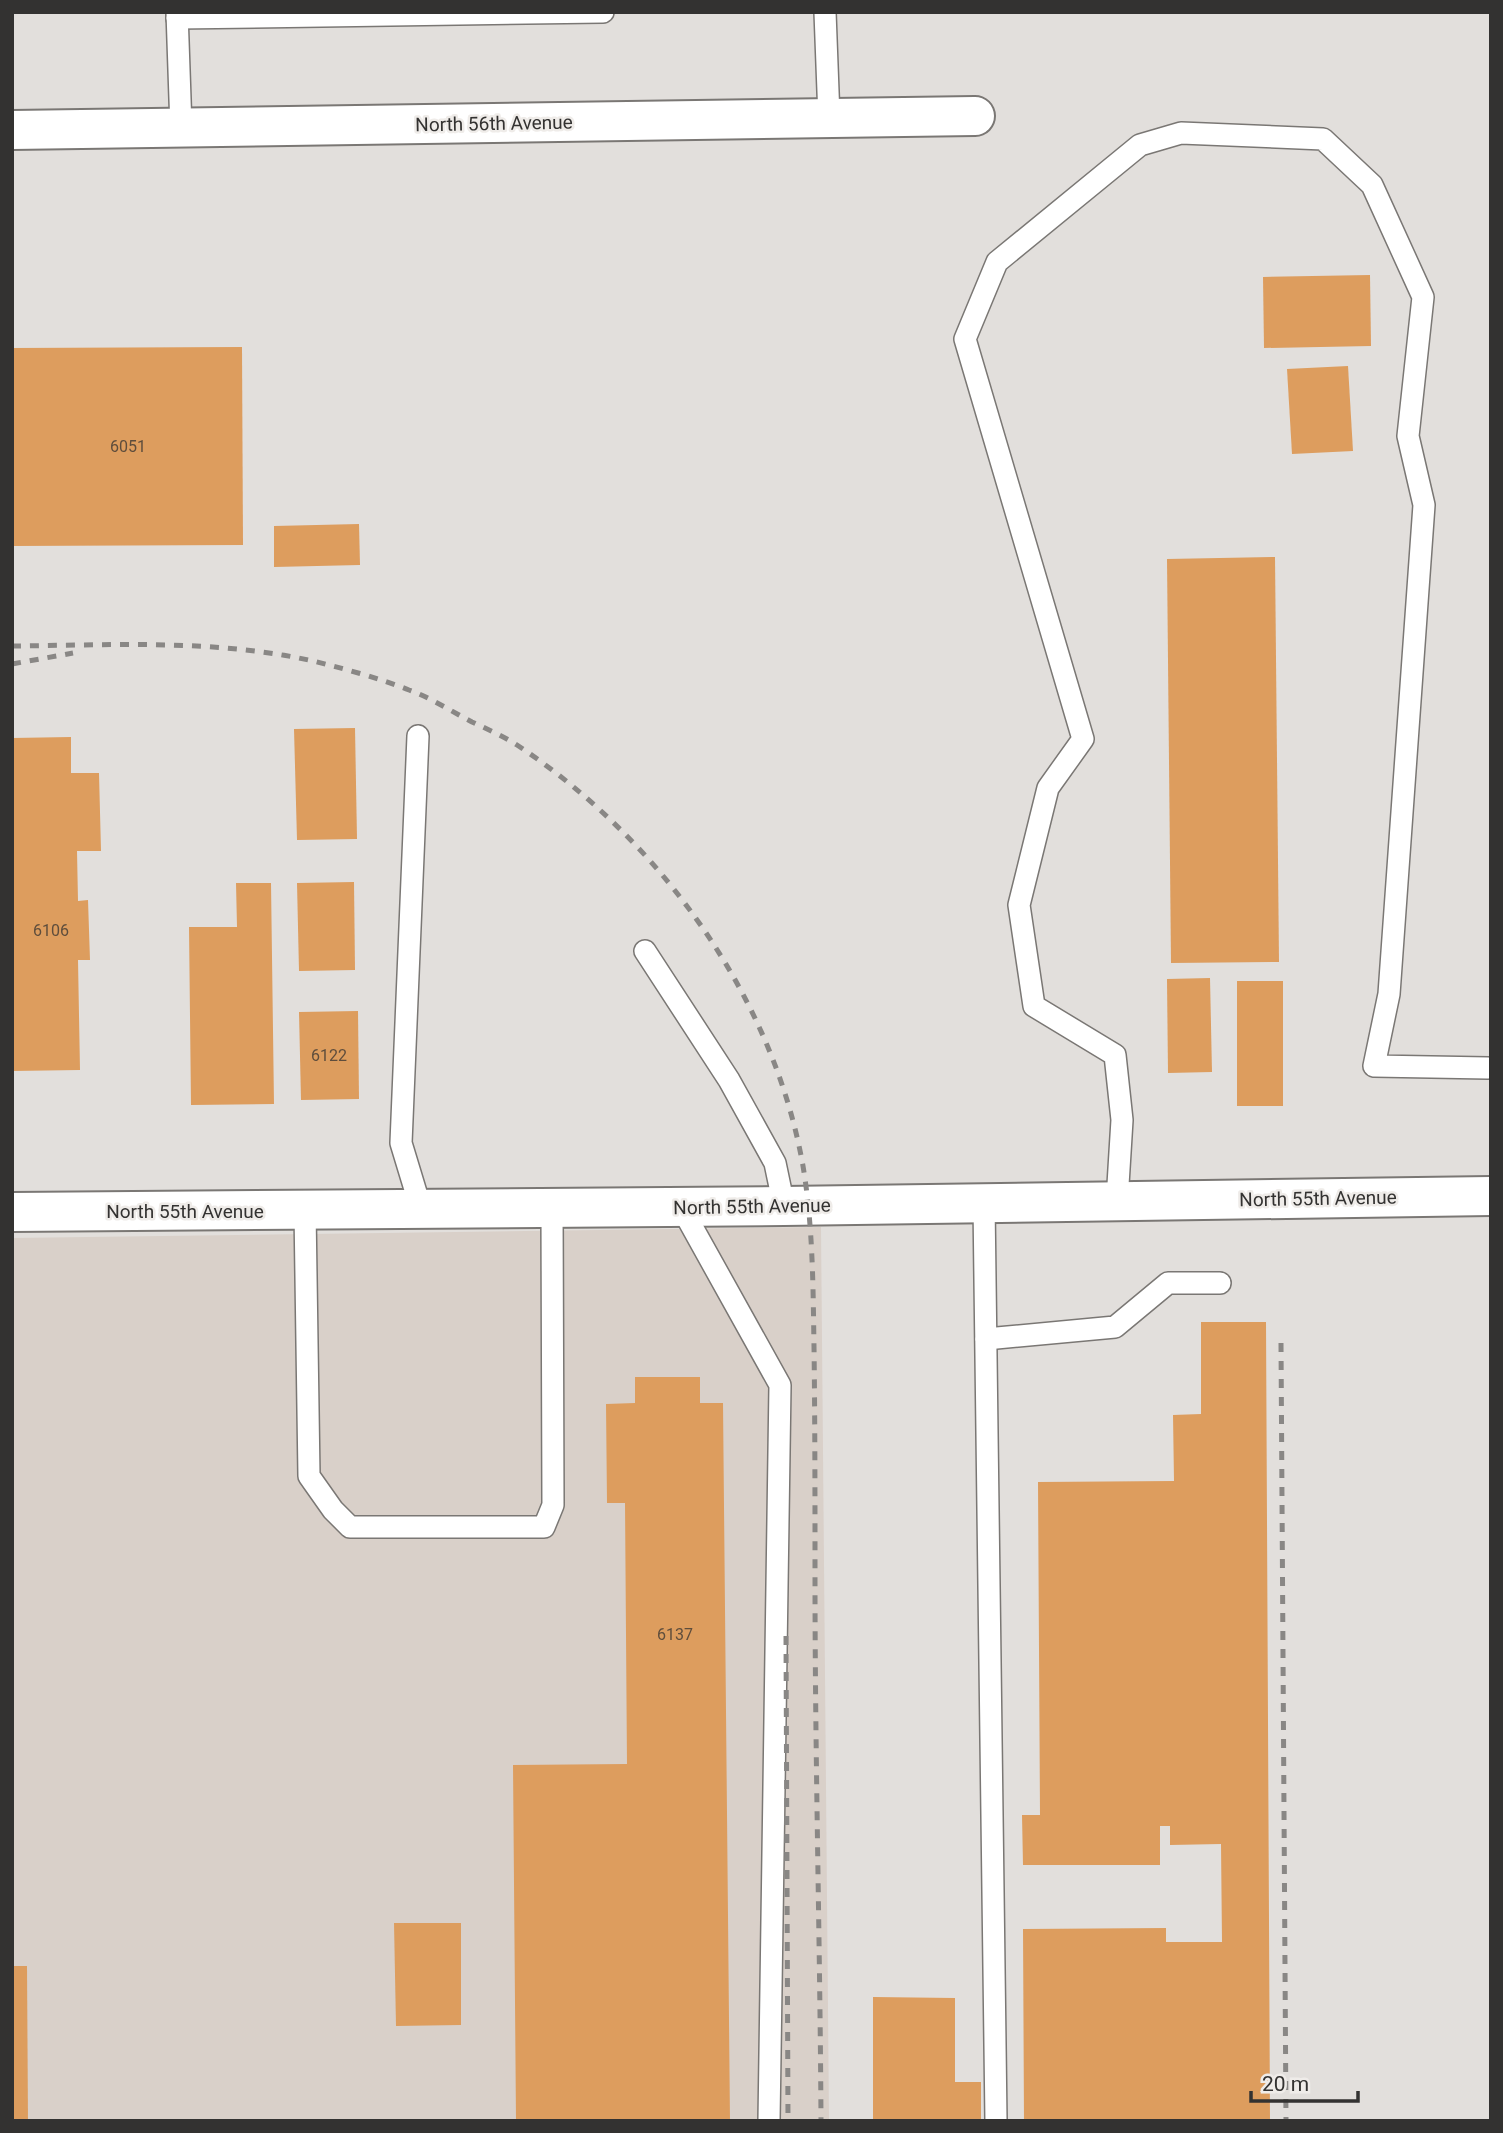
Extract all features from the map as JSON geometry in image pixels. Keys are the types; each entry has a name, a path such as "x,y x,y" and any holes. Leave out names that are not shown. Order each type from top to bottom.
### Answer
{"street":[{"name":"North 56th Avenue","path":"12,130 975,116"},
{"name":"North 55th Avenue","path":"12,1212 784,1206 1491,1196"}],"lane":[{"path":"181,128 177,15 603,12"},
{"path":"825,12 829,118"},
{"path":"1117,1201 1122,1120 1115,1055 1034,1006 1019,905 1048,788 1083,739 965,339 997,262 1140,145 1181,133 1323,139 1372,185 1423,297 1408,436 1424,505 1389,993 1374,1066 1488,1068"},
{"path":"418,736 401,1143 421,1209"},
{"path":"645,951 729,1080 775,1163 784,1206"},
{"path":"984,1203 996,2121"},
{"path":"681,1207 780,1385 769,2121"},
{"path":"304,1210 309,1476 333,1510 350,1527 544,1527 553,1505 552,1208"},
{"path":"986,1339 1115,1327 1168,1283 1220,1283"}],"shaded area":[{"path":"821,1227 829,2121 12,2121 12,1238"}],"building":[{"path":"1370,275 1371,346 1264,348 1263,277"},
{"path":"242,347 243,545 12,546 12,348"},
{"path":"1348,366 1353,451 1292,454 1287,369"},
{"path":"359,524 360,565 274,567 274,526"},
{"path":"1275,557 1279,962 1171,963 1167,559"},
{"path":"355,728 357,839 297,840 294,729"},
{"path":"71,737 71,773 99,773 101,851 77,851 78,901 88,900 90,960 78,960 80,1070 12,1071 12,738"},
{"path":"354,882 355,970 299,971 297,883"},
{"path":"236,883 271,883 274,1104 191,1105 189,927 237,927"},
{"path":"1210,978 1212,1072 1168,1073 1167,979"},
{"path":"1237,981 1283,981 1283,1106 1237,1106"},
{"path":"358,1011 359,1099 301,1100 299,1012"},
{"path":"1201,1322 1266,1322 1270,2121 1024,2121 1023,1929 1166,1928 1166,1942 1222,1942 1221,1844 1170,1845 1170,1826 1160,1826 1160,1865 1023,1865 1022,1815 1040,1815 1038,1482 1174,1481 1173,1415 1201,1414"},
{"path":"635,1377 700,1377 700,1403 723,1403 730,2121 516,2121 513,1765 627,1764 625,1503 607,1503 606,1404 635,1403"},
{"path":"394,1923 461,1923 461,2025 396,2026"},
{"path":"12,1966 27,1966 28,2121 12,2121"},
{"path":"873,1997 955,1998 955,2082 981,2082 981,2121 873,2121"}],"railway":[{"path":"12,646 163,645 239,649 324,664 387,682 425,697 517,745 569,783 617,827 662,875 702,927 737,983 766,1042 788,1103 803,1166 811,1234 821,2121"},
{"path":"12,664 73,653"},
{"path":"1281,1343 1286,2121"},
{"path":"786,1636 788,2121"}]}
